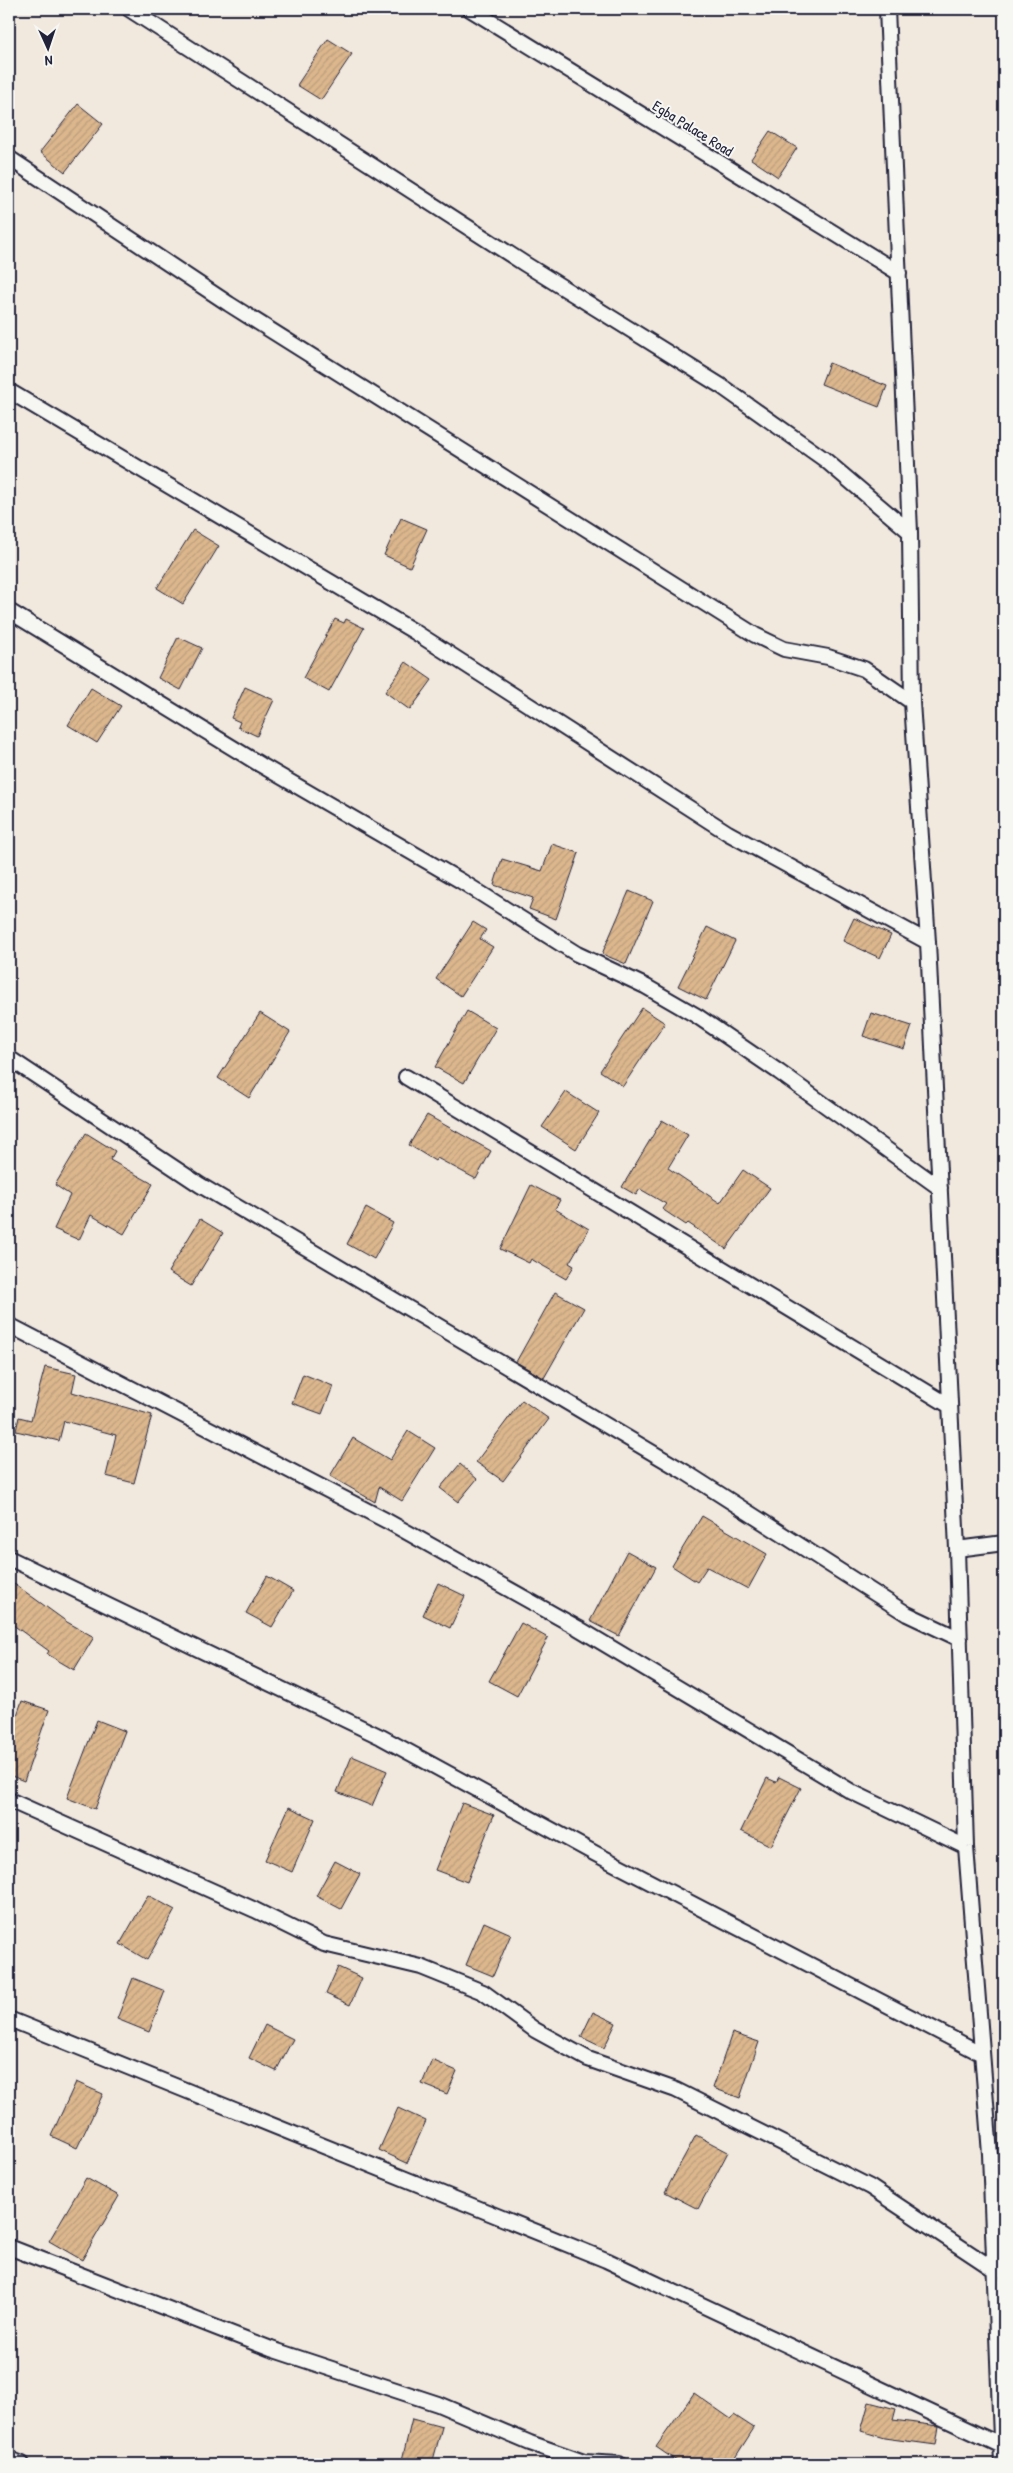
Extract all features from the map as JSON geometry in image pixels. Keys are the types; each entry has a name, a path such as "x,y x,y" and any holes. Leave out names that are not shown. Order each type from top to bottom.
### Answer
{"street":[{"path":"129,9 517,259 720,386 824,459 910,532"},
{"name":"Egba Palace Road","path":"470,9 898,273"},
{"path":"887,9 910,532 912,702 928,942 957,1548 966,1847 982,2054 997,2178 992,2268 1002,2464"},
{"path":"9,158 237,309 755,636 784,648 828,658 864,670 912,702"},
{"path":"9,391 415,632 728,833 928,942"},
{"path":"9,611 261,765 461,881 577,954 644,986 697,1016 779,1072 940,1188"},
{"path":"9,1058 200,1185 684,1472 907,1614 960,1639"},
{"path":"406,1077 950,1406"},
{"path":"9,1325 387,1521 578,1628 852,1792 966,1847"},
{"path":"957,1548 1004,1543"},
{"path":"9,1558 381,1737 604,1859 982,2054"},
{"path":"9,1800 246,1906 324,1944 421,1967 483,1992 535,2030 588,2059 676,2090 870,2187 992,2268"},
{"path":"9,2019 606,2260 1000,2445"},
{"path":"9,2247 271,2349 438,2404 539,2446 584,2462 619,2464"},
{"path":"9,2459 22,2464"}],"building":[{"path":"328,39 352,54 321,100 297,85"},
{"path":"78,104 103,124 65,172 40,152"},
{"path":"770,131 797,148 778,177 751,159"},
{"path":"829,363 887,386 879,407 821,384"},
{"path":"401,518 427,529 410,567 384,555"},
{"path":"193,530 219,546 183,604 157,588"},
{"path":"335,619 344,623 346,619 364,628 329,692 303,678"},
{"path":"178,637 202,648 181,690 158,678"},
{"path":"406,662 432,680 410,710 385,692"},
{"path":"245,687 274,700 257,736 238,727 240,722 231,718"},
{"path":"91,688 121,706 97,743 68,725"},
{"path":"552,844 579,853 556,919 529,909 533,898 494,885 502,859 542,871"},
{"path":"629,891 653,901 626,964 602,954"},
{"path":"854,918 891,935 880,958 843,941"},
{"path":"473,922 486,930 480,939 493,947 461,996 436,979"},
{"path":"707,927 735,941 706,1000 678,986"},
{"path":"642,1008 665,1023 623,1086 600,1071"},
{"path":"467,1011 496,1028 464,1083 435,1067"},
{"path":"260,1013 290,1032 249,1098 218,1078"},
{"path":"871,1013 912,1026 904,1049 863,1036"},
{"path":"566,1092 599,1113 576,1149 542,1127"},
{"path":"427,1115 491,1151 476,1179 437,1158 435,1161 409,1145"},
{"path":"662,1120 688,1135 668,1168 720,1203 743,1170 770,1188 726,1249 688,1223 686,1225 662,1209 666,1204 640,1189 636,1195 622,1187"},
{"path":"86,1133 115,1151 110,1160 153,1184 124,1234 91,1215 79,1240 54,1229 70,1195 55,1185"},
{"path":"531,1185 560,1200 555,1209 589,1229 569,1263 574,1266 566,1279 531,1259 529,1263 500,1249"},
{"path":"366,1208 393,1223 374,1259 347,1244"},
{"path":"200,1219 223,1233 191,1286 168,1272"},
{"path":"555,1292 584,1308 544,1378 516,1362"},
{"path":"45,1367 76,1374 72,1392 152,1415 134,1483 106,1476 116,1435 64,1421 59,1441 16,1431 19,1417 31,1420"},
{"path":"303,1374 333,1386 322,1414 292,1403"},
{"path":"522,1400 549,1419 503,1481 476,1462"},
{"path":"408,1431 435,1448 402,1501 379,1487 375,1502 330,1476 353,1438 390,1460"},
{"path":"460,1464 477,1479 458,1502 440,1488"},
{"path":"702,1516 767,1554 748,1589 707,1567 697,1582 672,1566"},
{"path":"627,1551 656,1567 619,1636 590,1621"},
{"path":"267,1576 293,1591 272,1627 246,1613"},
{"path":"9,1580 67,1622 94,1637 74,1670 47,1654 49,1651 9,1622"},
{"path":"438,1583 465,1596 450,1628 423,1615"},
{"path":"521,1623 548,1638 517,1696 489,1681"},
{"path":"22,1701 49,1710 24,1781 9,1775 9,1738"},
{"path":"97,1720 125,1731 95,1809 67,1798"},
{"path":"352,1756 387,1771 372,1806 337,1792"},
{"path":"779,1777 801,1788 771,1846 741,1831 767,1778 776,1782"},
{"path":"462,1803 494,1815 467,1882 435,1870"},
{"path":"289,1807 315,1819 292,1872 265,1860"},
{"path":"335,1861 360,1874 341,1909 316,1896"},
{"path":"148,1895 175,1910 147,1960 120,1944"},
{"path":"484,1922 511,1934 493,1976 466,1965"},
{"path":"338,1967 362,1978 350,2005 326,1994"},
{"path":"133,1978 165,1991 149,2032 117,2019"},
{"path":"593,2012 616,2023 604,2048 581,2037"},
{"path":"265,2025 293,2039 276,2071 249,2058"},
{"path":"732,2033 759,2042 740,2098 713,2088"},
{"path":"432,2060 457,2071 447,2094 422,2084"},
{"path":"76,2082 103,2094 77,2148 51,2136"},
{"path":"398,2108 426,2121 407,2163 379,2150"},
{"path":"696,2135 728,2152 698,2209 665,2192"},
{"path":"86,2178 119,2196 82,2260 49,2241"},
{"path":"694,2393 731,2419 734,2415 754,2428 731,2464 681,2464 656,2447"},
{"path":"869,2402 896,2409 893,2420 939,2426 936,2445 884,2438 861,2431"},
{"path":"412,2419 442,2427 432,2464 401,2464"}]}
